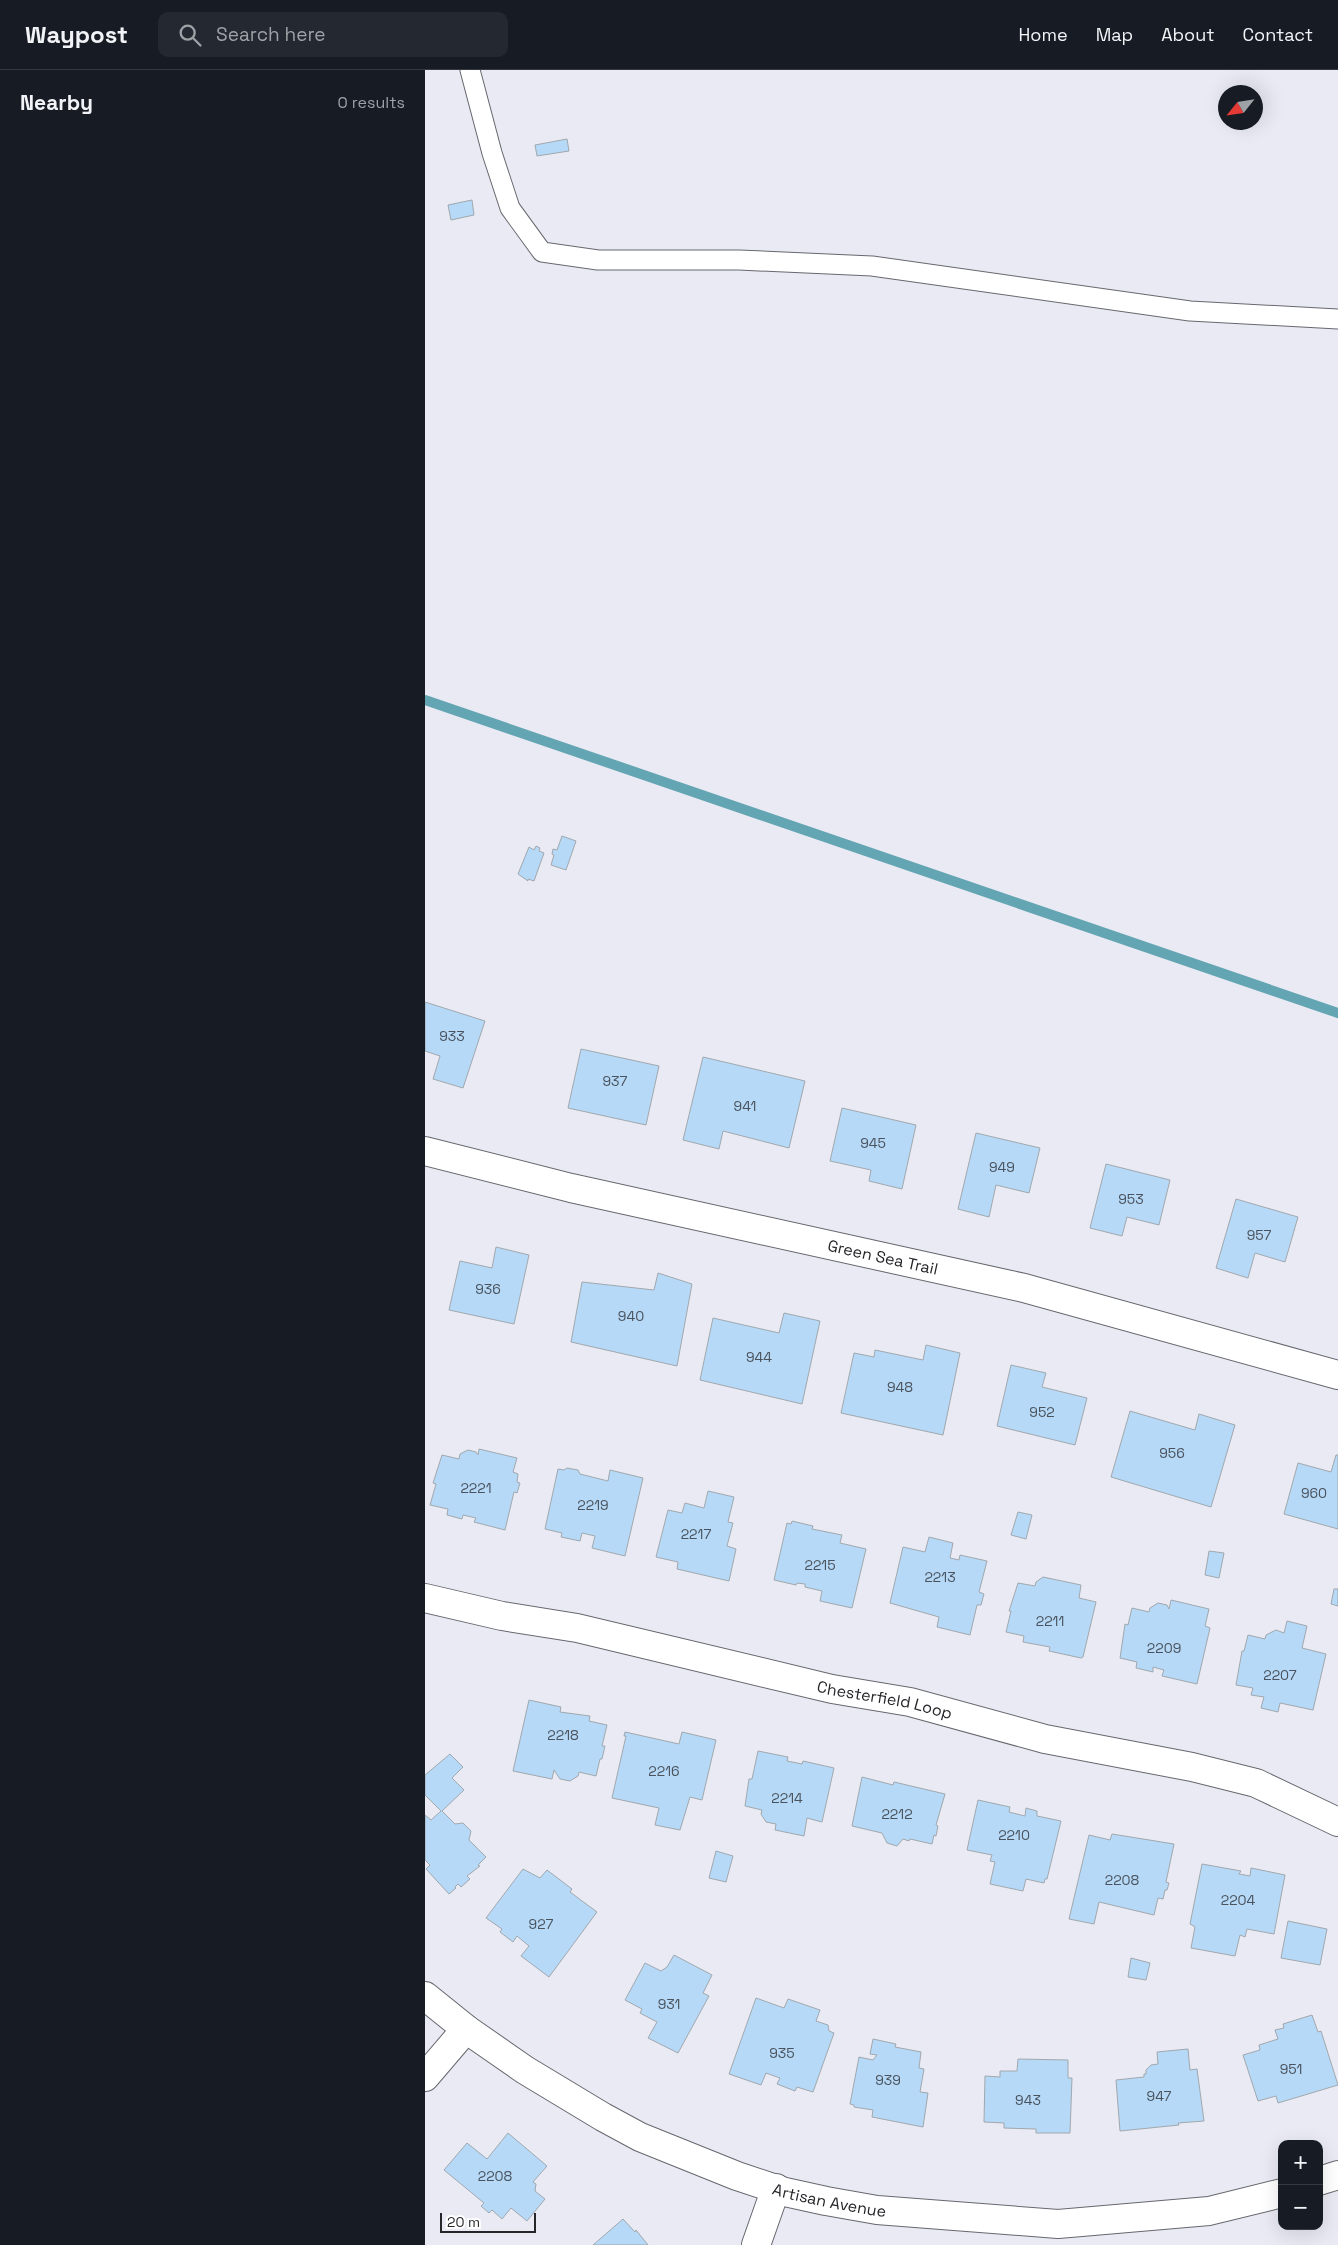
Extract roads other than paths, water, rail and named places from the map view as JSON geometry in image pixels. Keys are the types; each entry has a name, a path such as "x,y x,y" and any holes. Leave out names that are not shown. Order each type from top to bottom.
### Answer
{"street":[{"name":"Green Sea Trail","path":"425,1150 571,1188 1024,1288 1338,1375"},
{"name":"Chesterfield Loop","path":"425,1598 502,1616 577,1628 832,1690 910,1702 1045,1738 1192,1767 1256,1783 1338,1822"},
{"name":"Artisan Avenue","path":"425,1996 467,2029 525,2070 640,2137 737,2176 825,2201 877,2210 1058,2224 1209,2211 1278,2194"},
{"path":"425,2077 467,2029"},
{"path":"1323,2181 1338,2175"},
{"path":"756,2245 776,2188"}],"lane":[{"path":"470,70 492,153 510,208 542,252 598,260 739,260 872,266 1190,311 1338,319"}],"waterway":[{"path":"425,700 1338,1013"}]}
